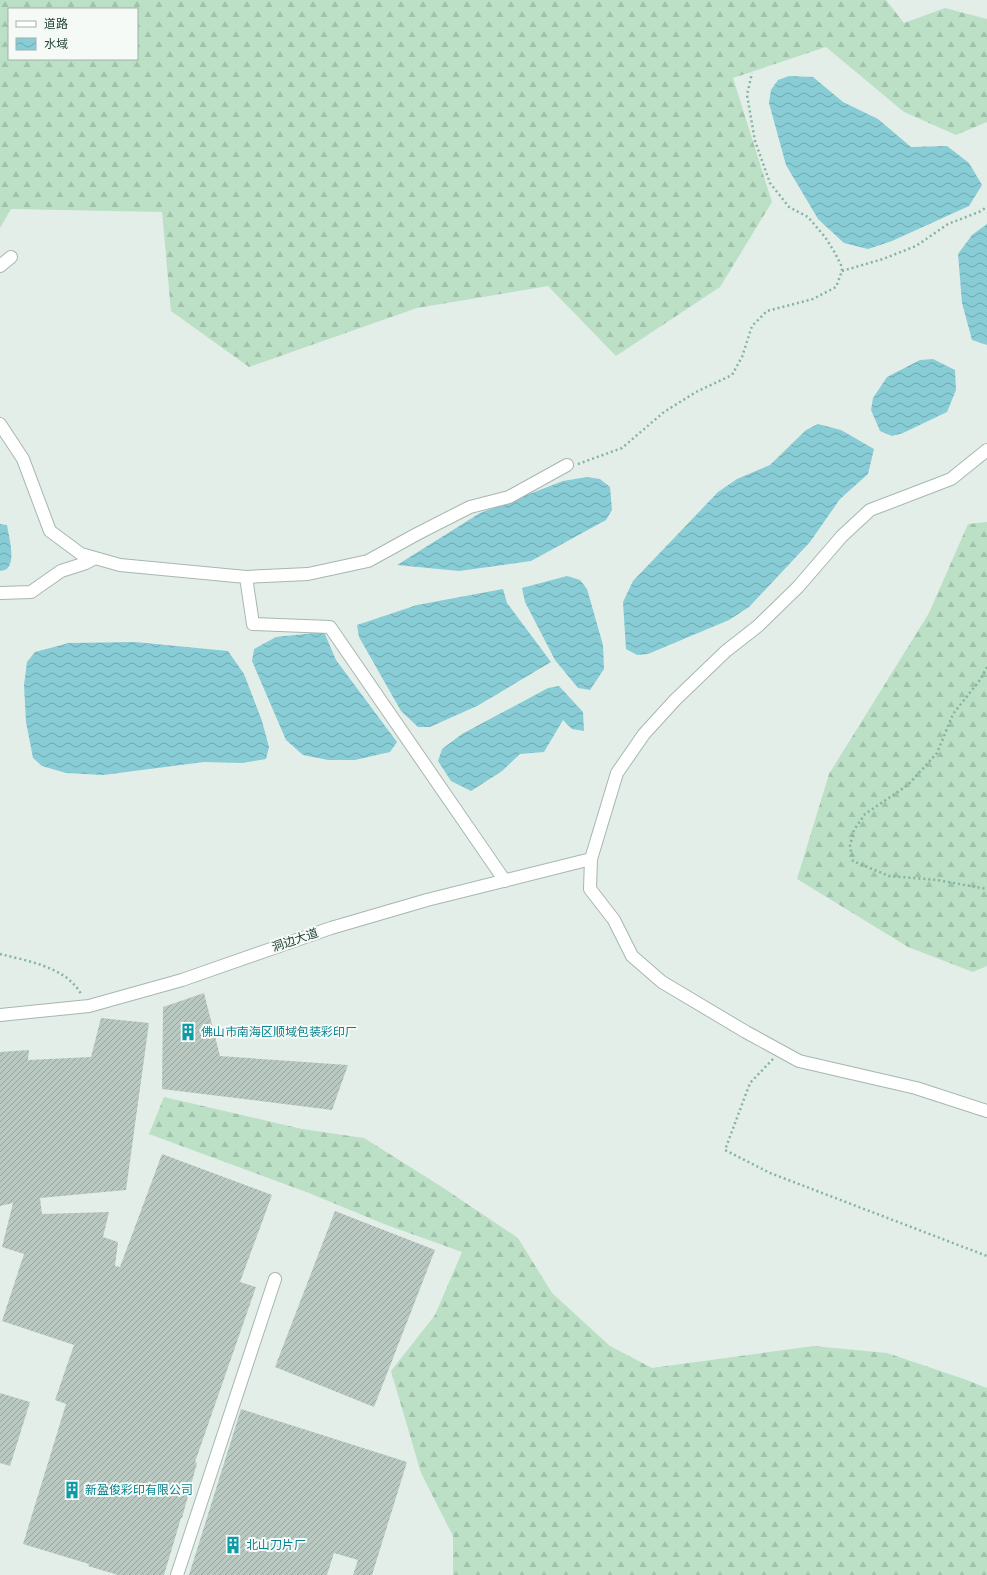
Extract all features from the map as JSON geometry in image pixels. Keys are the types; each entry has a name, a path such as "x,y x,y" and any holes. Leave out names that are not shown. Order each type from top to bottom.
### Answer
{"street":[{"path":"0,266 11,257"},
{"path":"0,424 23,458 50,531 81,554 120,565 246,577 308,574 368,561 470,507 509,497 567,465"},
{"path":"987,450 951,479 870,510 842,536 798,587 758,626 726,650 675,700 644,734 617,773 605,808 591,859 590,889 614,920 632,956 662,982 746,1032 799,1061 916,1088 987,1111"},
{"path":"0,594 31,592 61,571 86,563 95,558"},
{"path":"246,577 253,624 330,627 505,881"},
{"name":"洞边大道","path":"0,1015 89,1006 182,980 331,928 427,900 591,859"},
{"path":"177,1575 275,1279"}],"path":[{"path":"567,465 578,464 622,448 664,412 702,389 732,375 742,357 752,326 767,310 813,299 836,287 842,267 825,237 808,217 789,207 770,183 755,141 747,95 752,73"},
{"path":"842,271 883,259 916,246 948,224 979,212 987,207"},
{"path":"987,667 980,680 954,714 937,753 908,785 865,814 854,830 850,846 853,861 889,876 937,880 987,889"},
{"path":"0,954 53,969 77,986 89,1006"},
{"path":"777,1049 773,1059 750,1083 725,1150 770,1173 987,1256"}],"green space":[{"path":"0,0 886,0 904,23 945,8 987,19 987,122 956,135 904,112 826,47 733,78 772,202 720,287 616,356 548,286 417,308 249,367 171,311 162,212 11,209 0,228"},
{"path":"987,522 987,966 973,972 908,947 797,879 829,774 929,613 968,524"},
{"path":"164,1097 302,1129 364,1138 442,1187 518,1238 552,1293 610,1346 652,1368 813,1346 887,1353 987,1388 987,1575 453,1575 453,1536 421,1473 391,1371 435,1315 462,1252 384,1224 309,1193 149,1134"}],"water":[{"path":"789,76 813,77 843,102 878,119 911,147 947,146 969,163 982,185 969,206 892,241 868,249 844,243 818,219 786,165 769,103 771,90 778,80"},
{"path":"987,224 987,345 972,340 962,303 958,254 972,235"},
{"path":"933,359 955,370 956,390 947,412 903,433 892,436 880,431 871,410 873,398 887,377 920,360"},
{"path":"818,424 841,430 874,449 868,474 840,499 810,542 749,607 729,620 648,654 637,655 626,649 623,602 633,581 718,492 737,479 770,465 806,430"},
{"path":"587,477 600,479 610,487 612,510 606,520 531,561 459,571 397,565 480,513 563,481"},
{"path":"0,524 7,525 11,545 11,560 6,570 0,571"},
{"path":"567,576 580,580 587,589 603,645 604,669 590,690 578,688 555,660 525,602 522,588"},
{"path":"503,589 507,603 551,662 477,706 430,727 418,727 401,711 359,637 357,625 417,605"},
{"path":"324,632 336,660 397,742 390,752 355,760 328,760 303,755 286,740 252,661 254,649 276,637"},
{"path":"135,642 228,651 244,674 262,721 269,747 266,759 242,763 204,762 103,775 66,773 42,766 33,758 26,722 24,685 27,662 35,652 69,643"},
{"path":"559,686 583,712 584,731 572,729 563,720 544,752 520,754 502,771 471,791 451,781 438,761 442,749 462,734 548,688"}],"building":[{"name":"佛山市南海区顺域包装彩印厂","path":"204,993 220,1056 348,1065 332,1110 162,1089 163,1007"},
{"path":"101,1018 149,1023 126,1190 40,1198 42,1214 109,1212 103,1237 118,1242 115,1266 120,1267 162,1154 272,1195 240,1282 256,1287 195,1462 197,1463 182,1518 164,1575 118,1575 88,1566 89,1564 23,1544 66,1404 55,1400 74,1345 2,1321 24,1254 2,1247 13,1203 0,1206 0,1052 29,1050 28,1060 91,1057"},
{"path":"335,1211 435,1250 374,1407 275,1367"},
{"path":"0,1393 30,1402 10,1466 0,1463"},
{"path":"241,1409 407,1462 372,1575 353,1575 358,1560 334,1553 327,1575 189,1575"}],"place":[{"name":"佛山市南海区顺域包装彩印厂","path":"188,1032"},
{"name":"新盈俊彩印有限公司","path":"72,1490"},
{"name":"北山刀片厂","path":"233,1545"}]}
